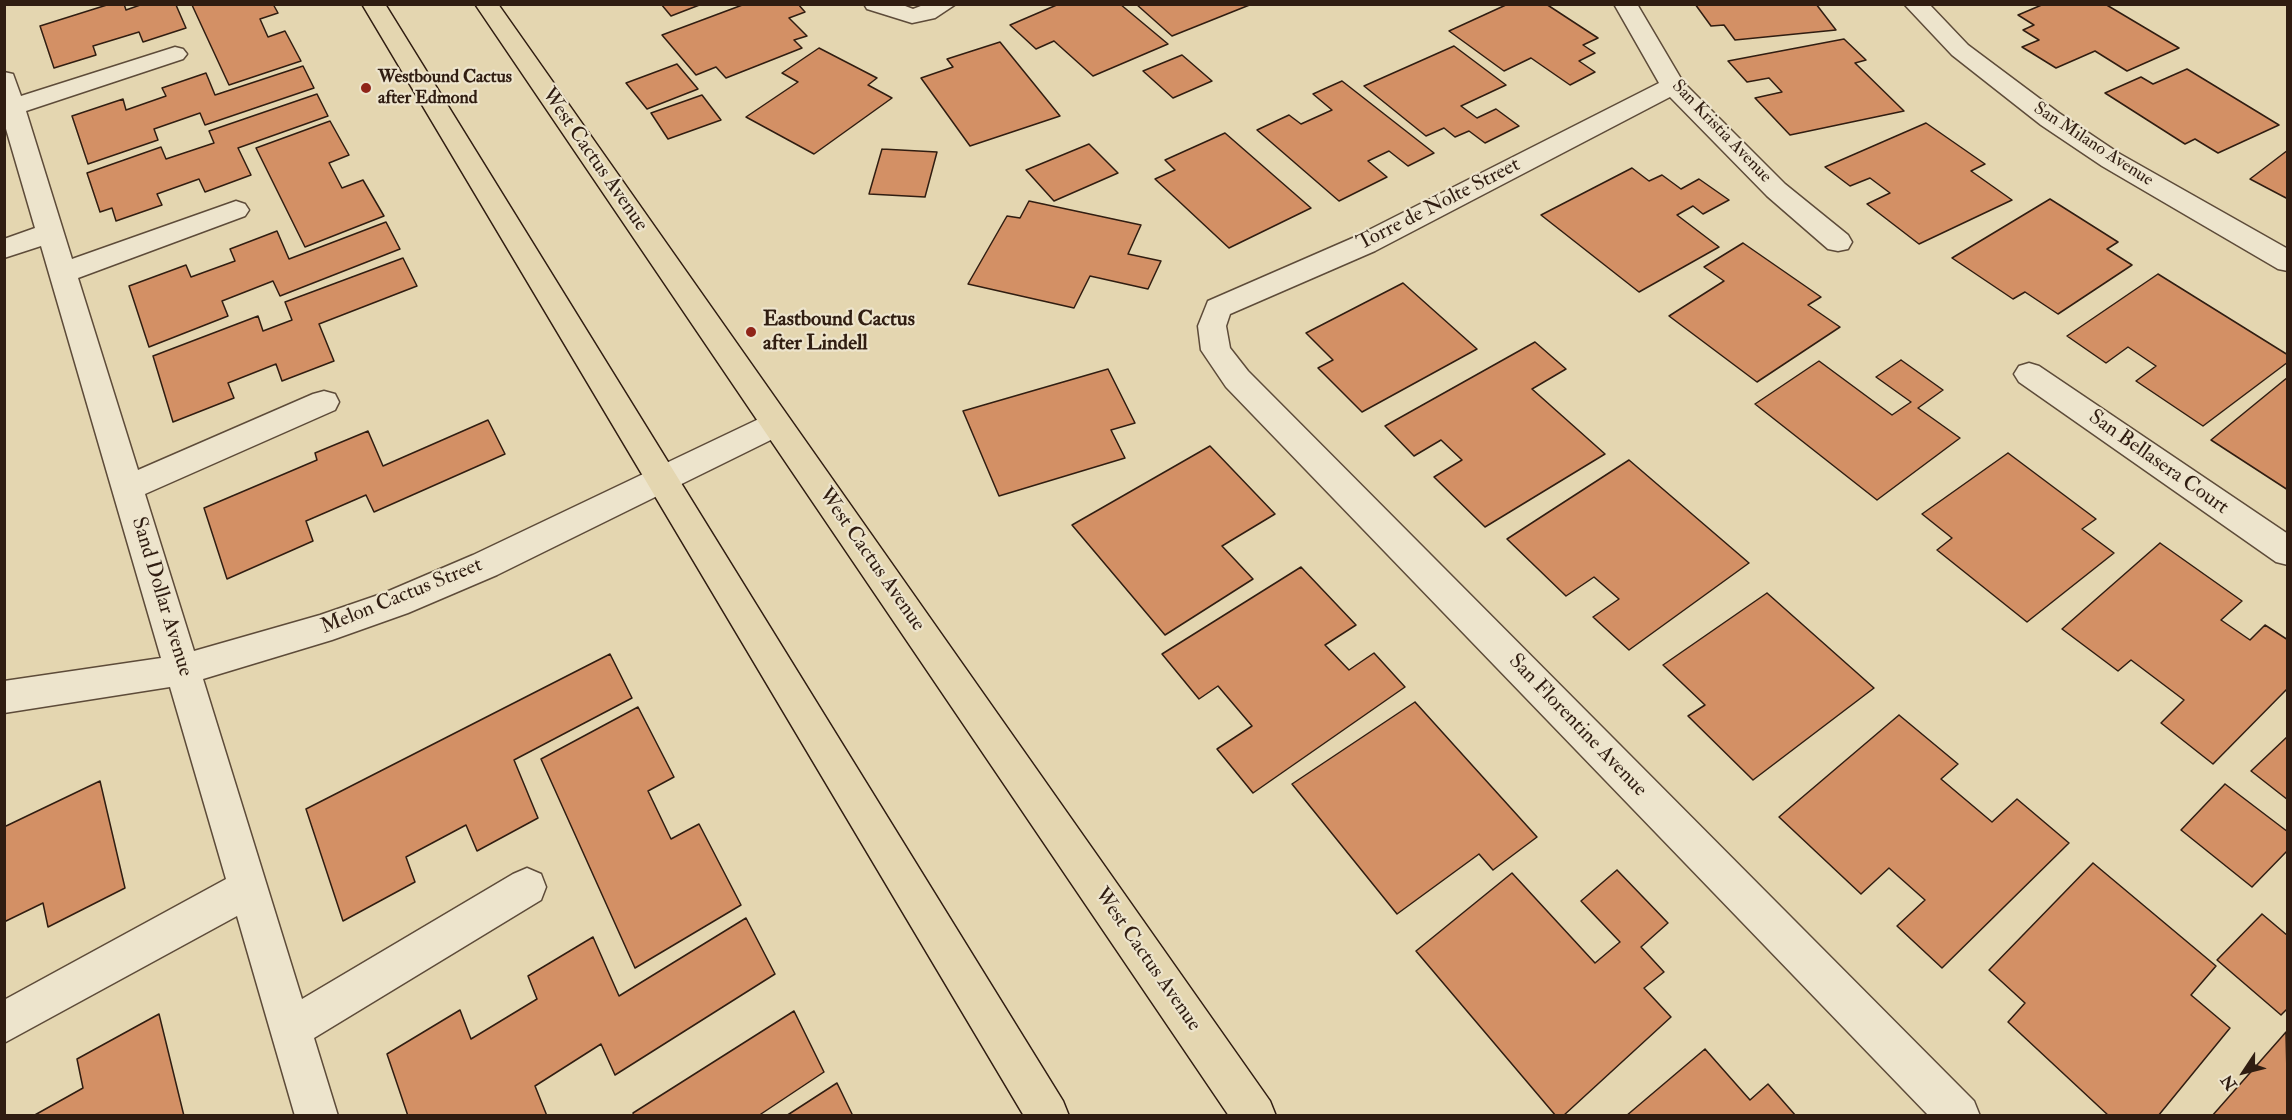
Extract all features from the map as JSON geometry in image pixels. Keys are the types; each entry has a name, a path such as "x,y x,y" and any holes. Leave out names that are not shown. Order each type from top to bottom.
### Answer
{"main road":[{"path":"373,4 1048,1116"},
{"name":"West Cactus Avenue","path":"486,4 1255,1116"}],"street":[{"path":"875,4 912,16 927,13 945,4"},
{"name":"San Kristia Avenue","path":"1624,4 1673,86 1776,190 1838,242"},
{"name":"San Milano Avenue","path":"1915,4 1960,50 2050,119 2111,160 2288,262"},
{"path":"9,93 175,54"},
{"name":"Torre de Nolte Street","path":"1212,326 1218,308 1365,244 1673,86"},
{"name":"Sand Dollar Avenue","path":"9,93 317,1116"},
{"path":"63,273 236,210"},
{"path":"4,249 51,232"},
{"name":"San Florentine Avenue","path":"1212,326 1216,350 1237,379 1959,1116"},
{"name":"San Bellasera Court","path":"2029,375 2288,552"},
{"path":"128,488 324,402"},
{"name":"Melon Cactus Street","path":"4,697 183,670 320,630 396,603 485,565 776,424"},
{"path":"291,1029 527,887"},
{"path":"4,1023 249,888"}],"building":[{"path":"110,4 124,4 126,10 143,4 179,4 176,5 186,28 143,42 139,32 93,46 96,55 54,68 40,26"},
{"path":"273,4 278,13 260,19 268,37 285,31 301,61 229,85 192,5"},
{"path":"661,4 702,4 671,16"},
{"path":"745,4 798,4 805,12 789,18 807,36 794,40 802,48 726,78 716,67 696,75 662,35"},
{"path":"1059,4 1120,4 1168,44 1093,76 1054,41 1036,49 1010,25"},
{"path":"1136,4 1252,4 1172,36"},
{"path":"1508,4 1546,4 1598,38 1583,45 1595,53 1579,61 1595,72 1570,85 1531,58 1504,71 1449,31"},
{"path":"1695,4 1816,4 1836,30 1735,40 1724,25 1711,26"},
{"path":"2044,4 2105,4 2179,48 2127,71 2095,51 2056,68 2022,47 2039,40 2023,30 2034,25 2018,15"},
{"path":"1844,39 1866,60 1855,63 1904,111 1790,135 1755,98 1782,92 1769,78 1747,82 1728,61"},
{"path":"1000,42 1060,116 970,146 921,78 953,67 947,59"},
{"path":"1454,46 1506,85 1461,106 1477,118 1496,109 1519,126 1485,143 1469,131 1455,137 1444,128 1426,136 1364,86"},
{"path":"819,48 877,78 868,85 892,98 814,154 746,117 798,82 782,73"},
{"path":"1182,55 1212,81 1173,98 1143,71"},
{"path":"677,64 698,89 647,109 626,83"},
{"path":"303,66 314,88 205,125 200,113 154,129 158,140 88,164 72,116 123,99 126,110 166,96 162,88 206,73 215,95"},
{"path":"2187,69 2279,125 2218,153 2195,139 2185,144 2105,93 2141,77 2153,84"},
{"path":"1342,81 1434,153 1408,166 1389,151 1368,161 1387,177 1339,201 1257,130 1289,115 1301,124 1332,110 1313,94"},
{"path":"317,94 328,116 238,148 251,175 205,192 199,179 157,194 162,205 116,221 112,208 100,212 87,173 161,147 166,159 214,143 209,131"},
{"path":"702,95 721,120 668,139 651,113"},
{"path":"330,121 349,155 329,163 342,188 363,180 384,216 305,247 256,148"},
{"path":"1926,123 1985,164 1971,171 2012,200 1919,244 1867,204 1890,193 1870,178 1850,186 1825,167"},
{"path":"1225,133 1311,208 1229,248 1155,179 1175,170 1165,160"},
{"path":"1089,144 1118,173 1054,201 1026,170"},
{"path":"882,149 937,152 925,197 869,194"},
{"path":"2288,150 2288,199 2250,179"},
{"path":"1632,168 1649,181 1662,175 1681,189 1699,179 1729,200 1703,214 1693,206 1677,215 1719,247 1639,292 1541,215"},
{"path":"2050,199 2118,242 2107,249 2132,265 2058,314 2025,292 2013,299 1952,258"},
{"path":"1029,201 1141,225 1128,254 1161,261 1148,289 1090,276 1074,308 968,284 1007,216 1020,218"},
{"path":"386,222 400,249 280,296 273,281 222,301 228,316 149,347 129,286 186,265 191,277 235,261 230,249 277,231 289,259"},
{"path":"1743,243 1821,297 1808,305 1840,327 1757,382 1669,316 1724,281 1704,267"},
{"path":"403,258 417,286 319,324 334,361 282,381 276,364 228,383 234,398 173,422 153,356 258,316 263,331 292,320 285,302"},
{"path":"2158,274 2288,355 2288,362 2203,426 2136,381 2156,366 2128,347 2106,363 2067,336"},
{"path":"1403,283 1477,349 1362,412 1318,368 1333,360 1306,333"},
{"path":"1535,342 1566,369 1532,389 1605,454 1485,527 1434,477 1462,460 1441,440 1414,456 1385,426"},
{"path":"1901,360 1943,390 1918,408 1960,438 1877,500 1755,404 1819,361 1892,415 1911,402 1876,377"},
{"path":"1108,369 1135,423 1111,430 1125,458 999,496 963,411"},
{"path":"2288,377 2288,490 2211,440"},
{"path":"488,420 505,454 374,512 366,495 306,521 313,541 227,579 204,508 317,460 315,453 368,431 383,466"},
{"path":"1210,446 1275,514 1222,546 1253,579 1165,635 1072,525"},
{"path":"2008,453 2096,519 2082,529 2114,553 2027,622 1937,550 1952,538 1922,514"},
{"path":"1629,460 1749,563 1629,650 1593,617 1619,599 1594,577 1566,596 1507,539"},
{"path":"2160,543 2242,601 2221,620 2250,640 2265,625 2288,640 2288,688 2213,764 2161,723 2184,700 2131,660 2118,671 2062,629"},
{"path":"1301,567 1356,625 1325,645 1349,670 1374,653 1405,687 1253,793 1217,749 1252,726 1218,686 1199,699 1162,654"},
{"path":"1767,593 1874,688 1753,780 1688,716 1705,705 1663,665"},
{"path":"610,654 632,698 514,760 538,818 477,851 466,825 406,857 415,882 343,921 306,809"},
{"path":"1415,702 1537,837 1493,870 1479,854 1397,914 1292,784"},
{"path":"638,707 674,777 648,791 671,839 699,824 741,905 635,968 541,759"},
{"path":"1899,715 1958,764 1941,779 1992,822 2017,799 2069,843 1942,968 1897,926 1925,900 1889,868 1861,894 1779,817"},
{"path":"2288,736 2288,800 2251,771"},
{"path":"100,781 125,888 48,927 43,903 4,922 4,827"},
{"path":"2225,784 2288,832 2288,850 2252,887 2181,830"},
{"path":"2093,863 2216,966 2191,995 2230,1028 2158,1116 2109,1116 2008,1022 2025,1003 1989,970"},
{"path":"1617,870 1668,923 1641,947 1664,972 1644,988 1671,1017 1563,1116 1556,1116 1416,951 1512,873 1595,963 1620,942 1581,901"},
{"path":"2262,914 2288,936 2288,1008 2281,1015 2217,960"},
{"path":"746,918 775,974 615,1075 601,1044 535,1086 547,1116 408,1116 387,1054 460,1010 471,1039 537,999 528,976 593,937 619,996"},
{"path":"794,1011 824,1072 758,1116 634,1116 633,1113"},
{"path":"159,1014 184,1116 33,1116 83,1088 77,1059"},
{"path":"2286,1032 2288,1116 2212,1116"},
{"path":"1705,1049 1750,1100 1768,1084 1796,1116 1626,1116"},
{"path":"837,1083 853,1116 786,1116"}],"place":[{"name":"Westbound Cactus after Edmond","path":"366,88"},
{"name":"Eastbound Cactus after Lindell","path":"751,332"}]}
